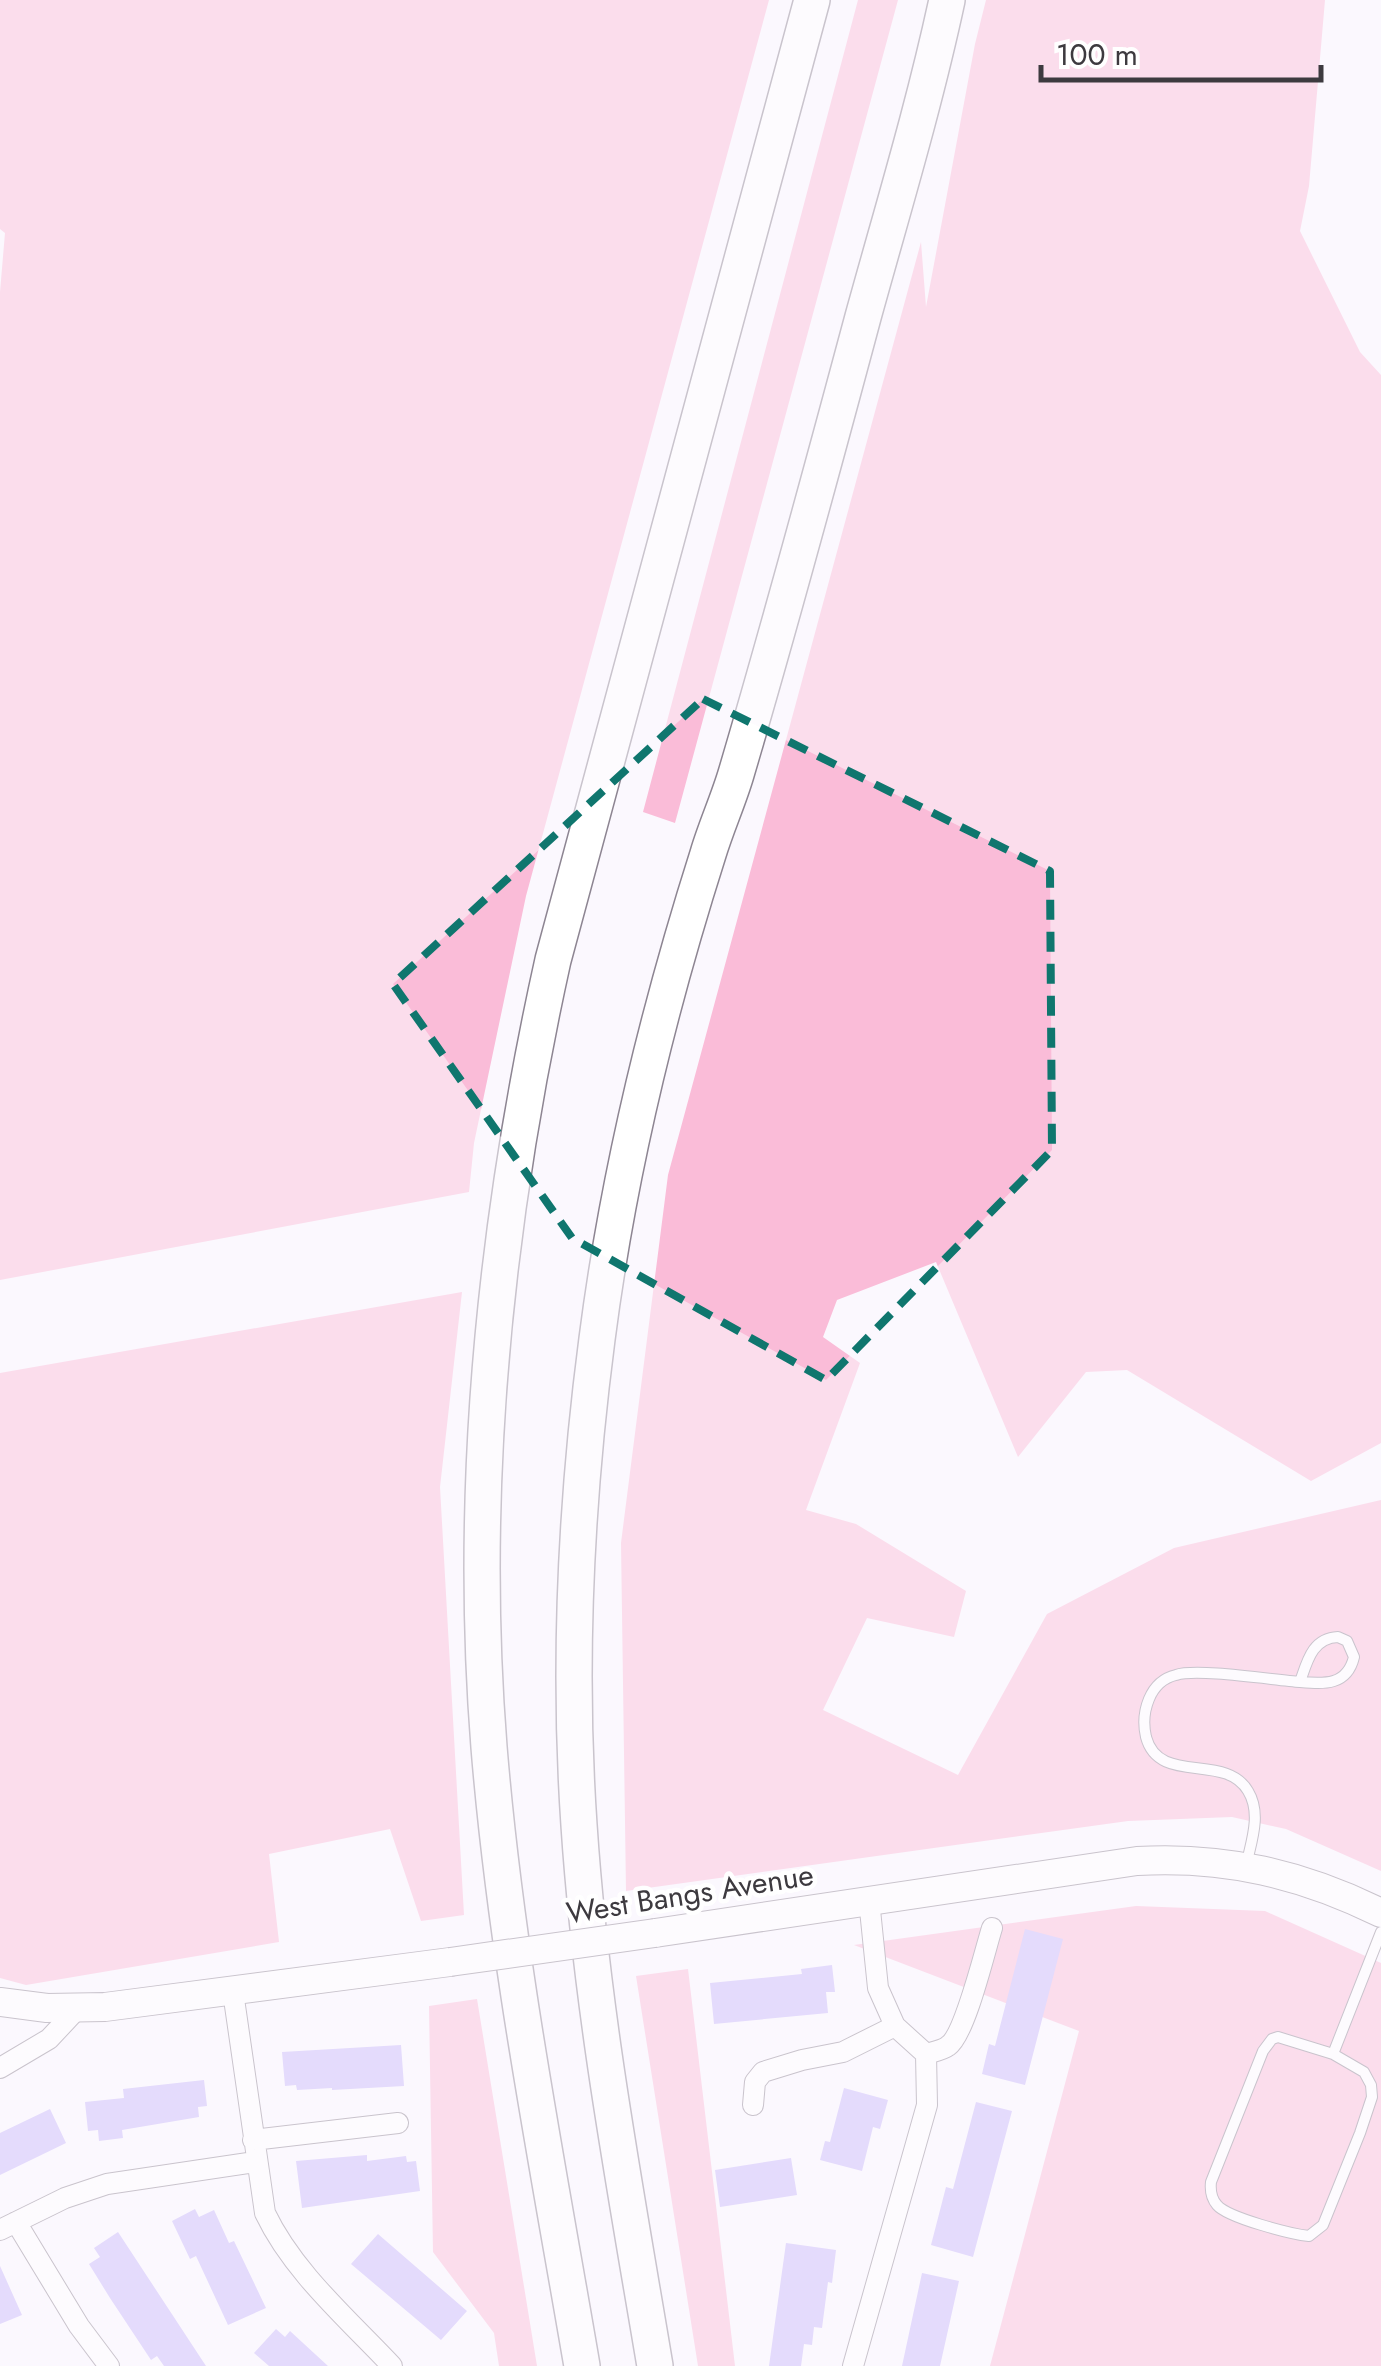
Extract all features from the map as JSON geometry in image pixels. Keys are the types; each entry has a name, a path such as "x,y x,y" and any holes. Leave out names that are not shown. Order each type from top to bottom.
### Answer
{"highway":[{"path":"656,2366 607,2081 579,1828 576,1595 580,1506 596,1353 623,1187 656,1041 708,854 739,761 947,0"},
{"path":"935,55 958,0"},
{"path":"582,2366 534,2080 491,1762 483,1516 494,1321 525,1097 554,960 810,4"}],"street":[{"name":"West Bangs Avenue","path":"0,2002 78,2008 233,1992 1137,1861 1189,1858 1246,1866 1296,1878 1381,1913"},
{"path":"852,2366 928,2105 926,2054 895,2026 878,1988 870,1900"},
{"path":"926,2054 947,2048 954,2040 992,1928"},
{"path":"233,1992 265,2213 276,2238 392,2366"},
{"path":"0,2068 49,2039 78,2008"},
{"path":"753,2106 755,2082 763,2072 843,2052 895,2026"},
{"path":"109,2366 42,2268 8,2226 65,2198 107,2184 398,2123"}],"lane":[{"path":"1246,1866 1255,1815 1250,1792 1231,1774 1182,1768 1158,1756 1146,1735 1146,1705 1160,1683 1184,1673 1300,1682 1330,1684 1344,1677 1352,1667 1352,1647 1338,1638 1319,1643 1309,1655 1300,1682"},
{"path":"1333,2054 1381,1932"},
{"path":"1272,2039 1290,2039 1333,2054 1364,2072 1372,2097 1323,2225 1309,2236 1220,2208 1214,2201 1210,2182 1263,2051 1272,2039"}],"highlighted area":[{"path":"703,699 1050,871 1052,1150 826,1380 572,1238 393,984"}],"shaded area":[{"path":"0,0 769,0 526,896 474,1143 469,1192 0,1280 0,292 5,233 0,229"},
{"path":"858,0 898,0 675,823 643,812"},
{"path":"986,0 1325,0 1309,186 1300,231 1360,352 1381,375 1381,1443 1311,1481 1127,1370 1086,1372 1018,1457 936,1262 837,1300 823,1337 860,1363 806,1510 856,1524 966,1591 954,1637 867,1618 823,1710 958,1775 1047,1614 1174,1548 1381,1500 1381,1871 1286,1829 1232,1817 1128,1821 626,1891 621,1543 668,1175 921,242 926,307"},
{"path":"462,1292 440,1487 464,1915 421,1921 390,1829 269,1854 279,1942 26,1985 0,1978 0,1373"},
{"path":"1136,1906 1265,1911 1381,1963 1381,2366 990,2366 1079,2031 854,1945"},
{"path":"688,1969 735,2366 698,2366 636,1976"},
{"path":"477,1999 537,2366 499,2366 494,2333 433,2252 429,2006"}],"building":[{"path":"1025,1929 1063,1939 1025,2085 982,2074 989,2044 995,2046"},
{"path":"832,1965 835,1992 826,1992 828,2013 714,2024 710,1983 802,1974 801,1969"},
{"path":"401,2045 404,2086 297,2090 296,2085 285,2086 282,2052"},
{"path":"204,2080 207,2106 198,2107 199,2117 122,2130 123,2138 99,2141 98,2130 88,2131 85,2102 124,2098 123,2089"},
{"path":"844,2088 888,2100 880,2129 873,2127 862,2171 820,2160 825,2141 830,2142"},
{"path":"976,2102 1012,2111 973,2257 931,2245 946,2187 953,2189"},
{"path":"50,2109 66,2143 0,2175 0,2133"},
{"path":"367,2155 367,2161 406,2156 407,2162 416,2161 420,2191 302,2208 296,2161"},
{"path":"791,2158 797,2195 720,2207 715,2170"},
{"path":"195,2209 199,2217 214,2210 229,2243 234,2241 266,2308 228,2325 196,2256 190,2259 172,2221"},
{"path":"118,2232 206,2366 164,2366 157,2356 151,2360 110,2298 89,2264 100,2257 94,2248"},
{"path":"378,2234 467,2311 441,2340 351,2264"},
{"path":"786,2243 836,2250 832,2283 828,2282 822,2328 814,2327 812,2345 804,2344 801,2366 769,2366"},
{"path":"0,2266 22,2315 0,2324"},
{"path":"922,2273 959,2281 940,2366 902,2366"},
{"path":"276,2329 285,2337 290,2331 328,2366 269,2366 254,2353"}]}
